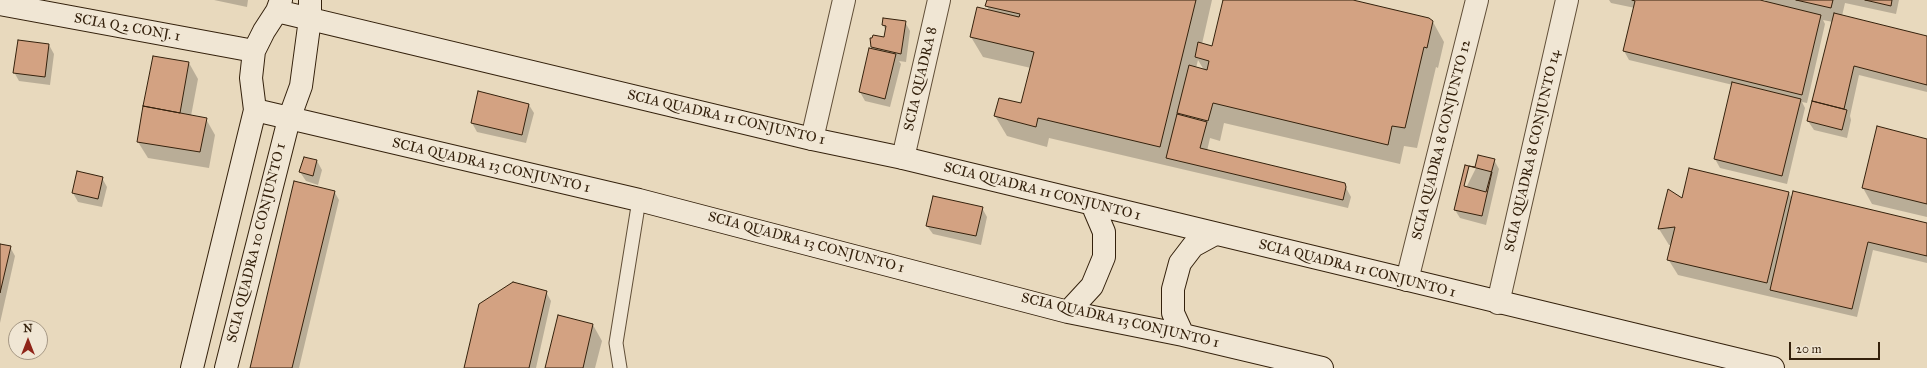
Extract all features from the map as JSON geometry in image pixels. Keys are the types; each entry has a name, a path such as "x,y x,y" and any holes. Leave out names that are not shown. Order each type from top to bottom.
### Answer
{"street":[{"path":"812,139 844,0"},
{"name":"SCIA QUADRA 8","path":"903,158 939,0"},
{"name":"SCIA QUADRA 8 CONJUNTO 12","path":"1407,280 1477,0"},
{"name":"SCIA QUADRA 8 CONJUNTO 14","path":"1498,303 1567,0"},
{"name":"SCIA Q 2 CONJ. 1","path":"0,4 36,6 254,51"},
{"path":"192,368 255,110 250,78 254,51 279,6"},
{"name":"SCIA QUADRA 11 CONJUNTO 1","path":"279,6 310,9 812,139 903,158 1498,303 1773,368"},
{"name":"SCIA QUADRA 10 CONJUNTO 1","path":"226,368 289,119 301,86 310,9"},
{"name":"SCIA QUADRA 13 CONJUNTO 1","path":"255,110 639,200 1068,312 1183,335 1322,368"},
{"path":"1068,312 1092,286 1104,257 1104,232 1092,204"},
{"path":"1183,335 1174,313 1173,289 1180,263 1192,246 1215,234"}],"lane":[{"path":"620,368 616,343 639,200"}],"building":[{"path":"987,0 1196,0 1160,147 1038,118 1036,127 994,116 999,98 1021,103 1034,52 970,37 977,7 1019,17 1020,14 985,6"},
{"path":"1223,0 1353,0 1429,18 1433,21 1427,48 1424,47 1405,128 1392,126 1388,145 1213,103 1208,121 1177,113 1189,65 1207,70 1209,61 1195,57 1198,42 1212,46"},
{"path":"1632,0 1760,0 1821,15 1802,95 1623,51 1635,1"},
{"path":"1796,0 1833,0 1831,8"},
{"path":"1865,0 1892,0 1891,6"},
{"path":"1834,13 1927,36 1927,85 1854,66 1844,109 1812,101"},
{"path":"883,18 906,21 901,54 871,47 870,38 872,38 873,35 884,37 886,26 882,25"},
{"path":"18,40 49,44 45,77 13,73"},
{"path":"869,48 896,54 885,99 859,92"},
{"path":"153,56 189,62 180,113 143,106"},
{"path":"1732,82 1801,99 1782,176 1714,159"},
{"path":"478,91 529,104 522,135 471,123"},
{"path":"1812,101 1847,110 1842,130 1807,121"},
{"path":"143,106 207,118 200,152 137,142"},
{"path":"1177,114 1207,122 1200,148 1345,183 1346,187 1343,200 1166,158"},
{"path":"1877,126 1927,139 1927,204 1862,188"},
{"path":"1478,155 1495,159 1486,192 1464,186 1469,166 1475,167"},
{"path":"304,157 317,160 313,176 299,172"},
{"path":"1465,165 1492,172 1482,216 1454,210"},
{"path":"1689,168 1789,192 1767,283 1667,260 1675,227 1658,229 1668,189 1682,198"},
{"path":"77,171 103,177 98,199 72,193"},
{"path":"294,181 335,191 292,368 250,368"},
{"path":"1793,191 1927,223 1927,256 1868,242 1852,309 1770,290"},
{"path":"933,196 983,207 976,236 926,226"},
{"path":"0,244 11,246 0,293"},
{"path":"513,282 547,291 529,368 464,368 479,304"},
{"path":"558,315 593,324 583,368 545,368"}]}
